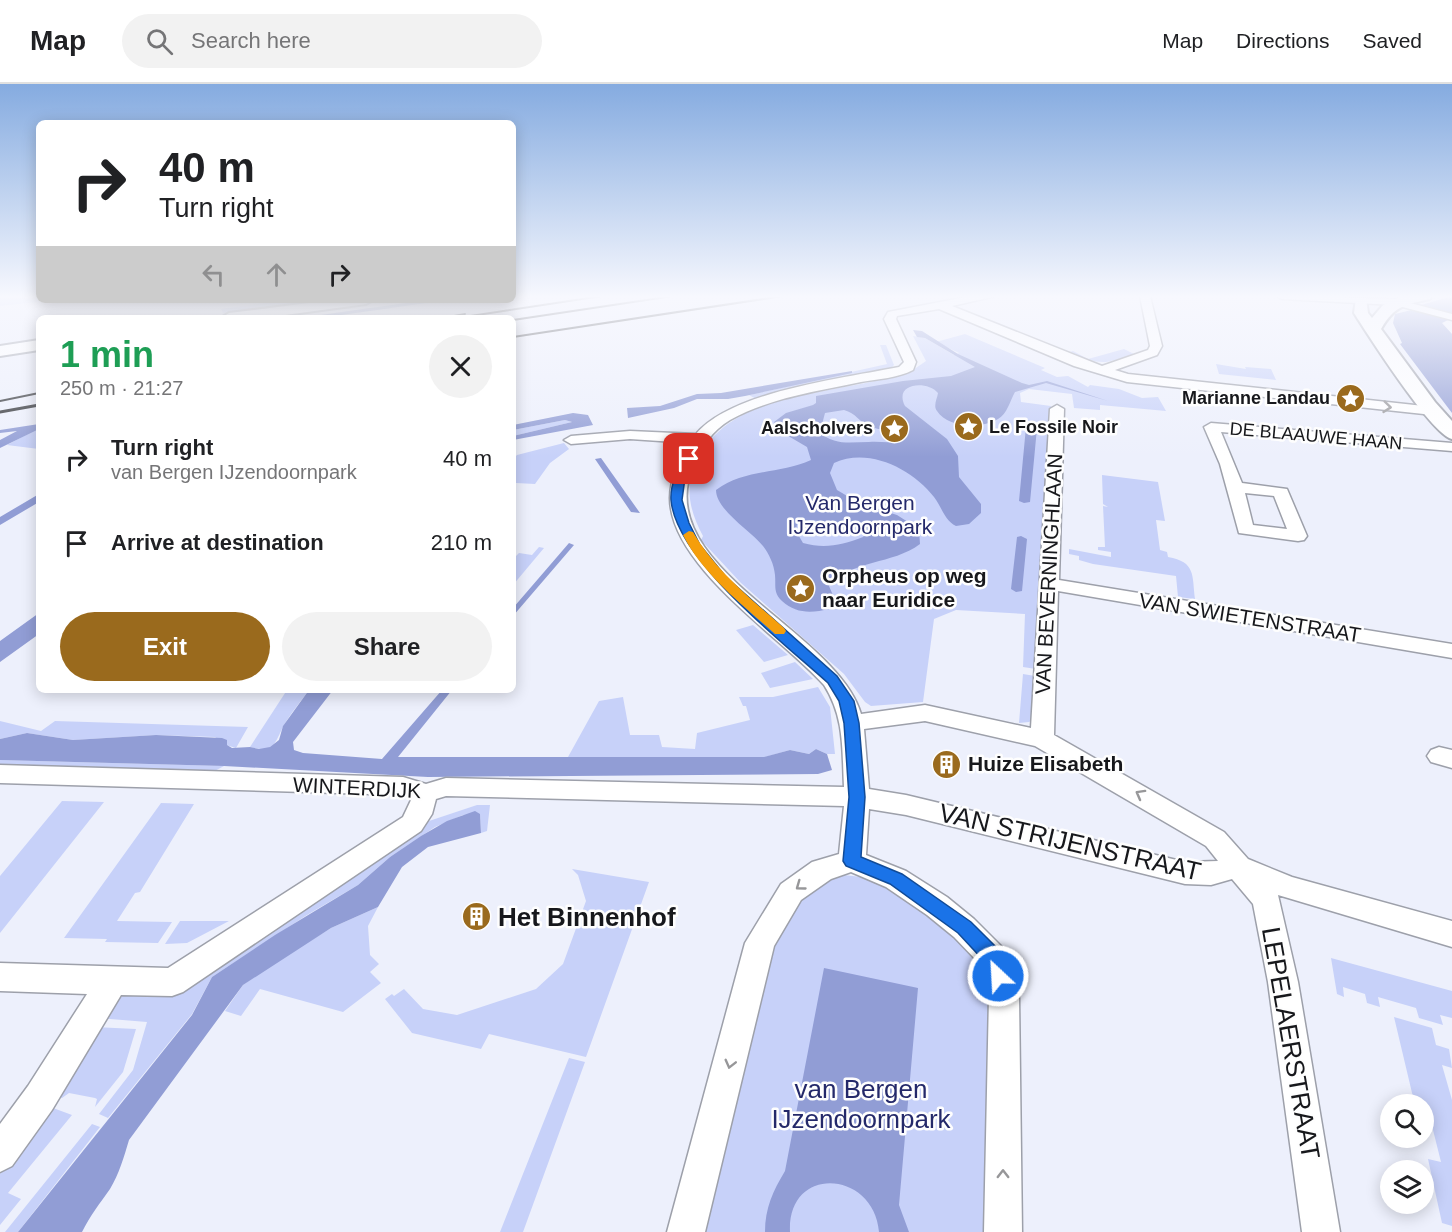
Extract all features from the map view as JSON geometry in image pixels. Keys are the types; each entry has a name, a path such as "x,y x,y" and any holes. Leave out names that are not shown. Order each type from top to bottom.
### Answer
{"main road":[{"path":"1388,350 1452,433"}],"street":[{"path":"852,861 857,797 852,723 846,701 832,680 722,579 694,546 683,523 677,500 680,478 699,439 711,427 729,416 768,401 886,374 909,366 910,362 904,350"},
{"path":"1048,350 1100,371 1127,378 1433,411"},
{"path":"1100,371 1145,357 1154,350"},
{"name":"VAN BEVERNINGHLAAN","path":"1042,739 1057,409"},
{"name":"DE BLAAUWE HAAN","path":"1237,487 1224,451 1210,427 1452,447"},
{"path":"571,440 630,435 699,439"},
{"name":"VAN SWIETENSTRAAT","path":"1049,584 1452,651"},
{"path":"852,723 925,713 1042,739"},
{"name":"LEPELAERSTRAAT","path":"1042,739 1191,823 1215,839 1266,900 1283,982 1321,1232"},
{"name":"WINTERDIJK","path":"0,774 403,786 426,793 446,787 857,797"},
{"path":"0,977 172,982 412,824 419,814 426,793"},
{"name":"VAN STRIJENSTRAAT","path":"857,797 906,806 1185,873 1205,875 1224,872 1236,866"},
{"path":"686,1232 760,943 791,892 822,870 852,861 896,879 937,906 964,927 992,957 1004,996 1003,1232"},
{"path":"1236,866 1287,887 1452,934"},
{"path":"0,1154 40,1098 112,981"}],"green space":[{"path":"882,350 888,350 894,365 891,368 794,388 756,399 749,395 887,364"},
{"name":"Van Bergen IJzendoornpark","path":"920,350 945,350 954,355 959,353 952,350 1002,350 1045,368 1041,370 1057,377 1068,376 1088,387 1090,385 1119,389 1142,398 1158,397 1166,411 1100,405 1100,410 1074,408 1072,394 1029,389 1020,393 1021,402 1051,406 1036,669 1023,667 1025,614 956,610 934,619 923,702 871,706 865,702 844,674 741,583 701,540 703,536 690,500 692,472 713,437 736,419 763,406 793,397 886,379 913,370 926,361"},
{"path":"1122,350 1134,354 1108,362 1088,359"},
{"path":"1073,351 1088,359 1069,352"},
{"path":"1216,364 1246,369 1245,367 1271,369 1276,380 1219,374"},
{"path":"565,420 572,422 516,435 516,429"},
{"path":"35,430 36,449 7,445"},
{"path":"564,443 569,449 550,463 535,484 516,483 517,455"},
{"path":"1102,475 1158,482 1165,521 1156,520 1160,550 1167,552 1168,557 1184,562 1188,566 1193,576 1195,599 1178,597 1176,576 1093,564 1079,560 1079,556 1069,554 1069,549 1111,557 1111,552 1098,550 1098,547 1105,547 1103,506 1108,507 1103,504"},
{"path":"539,547 544,548 516,581 516,556 519,553 532,555"},
{"path":"753,625 788,655 764,662 736,630"},
{"path":"795,662 813,679 770,688 761,673"},
{"path":"1023,674 1035,676 1035,718 1029,722 1019,723"},
{"path":"818,687 830,707 835,754 827,754 816,749 809,754 790,750 765,757 568,757 599,701 623,697 630,735 659,735 662,747 695,749 697,733 750,720 746,706 743,706 739,697 773,697"},
{"path":"285,693 307,693 273,745 265,749 250,747"},
{"path":"0,721 41,731 55,721 248,727 236,748 226,745 215,737 156,735 73,740 27,733 0,739"},
{"path":"0,760 224,766 211,773 0,767"},
{"path":"62,801 104,802 0,933 0,876"},
{"path":"161,803 194,804 140,892 135,893 117,921 172,922 158,943 105,942 107,939 64,938"},
{"path":"477,805 490,805 487,831 481,833 480,814 463,815 435,827 390,857 358,885 307,915 212,977 192,1014 108,1118 99,1114 133,1070 147,1022 98,1018 111,1004 134,992 187,980 429,821"},
{"path":"572,869 649,882 586,1057 489,1034 481,1049 412,1033 385,999 392,994 394,996 404,989 423,1009 457,1015 536,989 563,964 586,901 578,875"},
{"name":"van Bergen IJzendoornpark","path":"844,875 870,878 882,883 965,936 992,987 986,1232 695,1232 766,948 789,904 831,877"},
{"path":"378,907 368,926 370,955 379,964 370,972 381,983 343,1012 260,989 241,1016 225,1011 243,985 277,961 331,928"},
{"path":"180,921 229,921 187,943 165,944"},
{"path":"1331,958 1452,991 1452,1018 1440,1015 1443,1025 1419,1018 1416,1008 1378,997 1380,1007 1367,1003 1365,994 1343,987 1344,997 1337,994"},
{"path":"1394,1017 1432,1028 1436,1045 1449,1049 1452,1068 1442,1065 1452,1100 1452,1226 1442,1223 1434,1186 1434,1160 1441,1162 1434,1134 1434,1094 1412,1094"},
{"path":"94,1027 136,1029 123,1072 95,1107 97,1099 95,1098 69,1093 62,1098 51,1095"},
{"path":"569,1058 585,1062 523,1232 500,1232"},
{"path":"45,1105 72,1115 8,1193 21,1199 0,1225 0,1174"},
{"path":"92,1124 100,1127 18,1232 5,1232"}],"shaded area":[{"path":"945,350 951,350 1022,383 1029,385 1047,381 1108,401 1046,383 1015,392 1006,411 998,419 983,424 966,425 957,424 942,417 935,405 938,393 933,389 920,385 907,388 903,398 905,406 947,439 958,456 959,477 981,504 981,513 969,524 956,526 946,517 925,487 902,470 875,459 847,459 834,463 830,473 837,490 859,503 897,515 919,529 920,544 897,556 861,566 839,577 829,586 835,600 829,609 810,612 793,608 782,601 777,595 771,559 758,540 728,513 718,498 716,490 738,478 787,468 811,460 807,447 778,430 774,422 786,413 813,405 816,403 816,396 903,381 951,376 975,367","holes":["844,410 869,426 902,436 902,440 843,442 831,439 820,432 825,413","810,520 853,525 867,532 863,537 826,546 803,543 796,531 797,524"]},
{"path":"1404,350 1452,350 1452,413"},
{"path":"852,371 852,373 745,396 728,399 697,399 674,408 628,418 627,408 660,406 697,394 721,393"},
{"path":"573,413 588,415 593,425 516,439 516,435 572,422 565,420 516,429 516,424"},
{"path":"36,424 36,430 0,448 0,440 17,431 0,433 0,430"},
{"path":"1026,427 1037,428 1030,502 1024,503 1019,501"},
{"path":"601,458 640,513 631,512 595,459"},
{"path":"36,496 36,504 0,525 0,517"},
{"path":"1017,537 1027,539 1022,591 1016,592 1011,589"},
{"path":"569,543 574,545 516,613 516,605"},
{"path":"36,615 36,636 0,662 0,641"},
{"path":"307,693 331,693 293,742 294,750 303,753 382,759 439,693 450,693 398,757 764,757 790,750 809,754 816,749 827,754 832,770 818,774 428,777 224,766 0,760 0,739 27,733 73,740 156,735 222,738 227,740 227,745 232,748 259,749 270,747 279,740 283,726"},
{"path":"475,811 480,814 481,833 428,847 402,867 378,907 331,928 243,985 129,1140 110,1189 82,1232 18,1232 192,1015 212,977 275,935 358,885 390,857 421,836 447,821"},
{"path":"824,968 918,988 899,1205 909,1232 879,1232 874,1211 863,1196 848,1187 832,1183 816,1186 802,1195 793,1210 790,1232 765,1232 770,1200 785,1171"}],"railway":[{"path":"0,401 36,394"},
{"path":"0,412 36,406"}],"slow traffic":[{"path":"689,535 694,546 722,579 779,631"}],"place":[{"name":"Marianne Landau","path":"1351,398"},
{"name":"Le Fossile Noir","path":"968,427"},
{"name":"Aalscholvers","path":"894,428"},
{"name":"Orpheus op weg naar Euridice","path":"801,588"},
{"name":"Huize Elisabeth","path":"947,764"},
{"name":"Het Binnenhof","path":"477,917"}],"route":[{"path":"689,459 680,478 677,500 683,523 694,546 722,579 832,680 846,701 852,723 857,797 852,861 896,879 964,927 992,957 998,976"}]}
